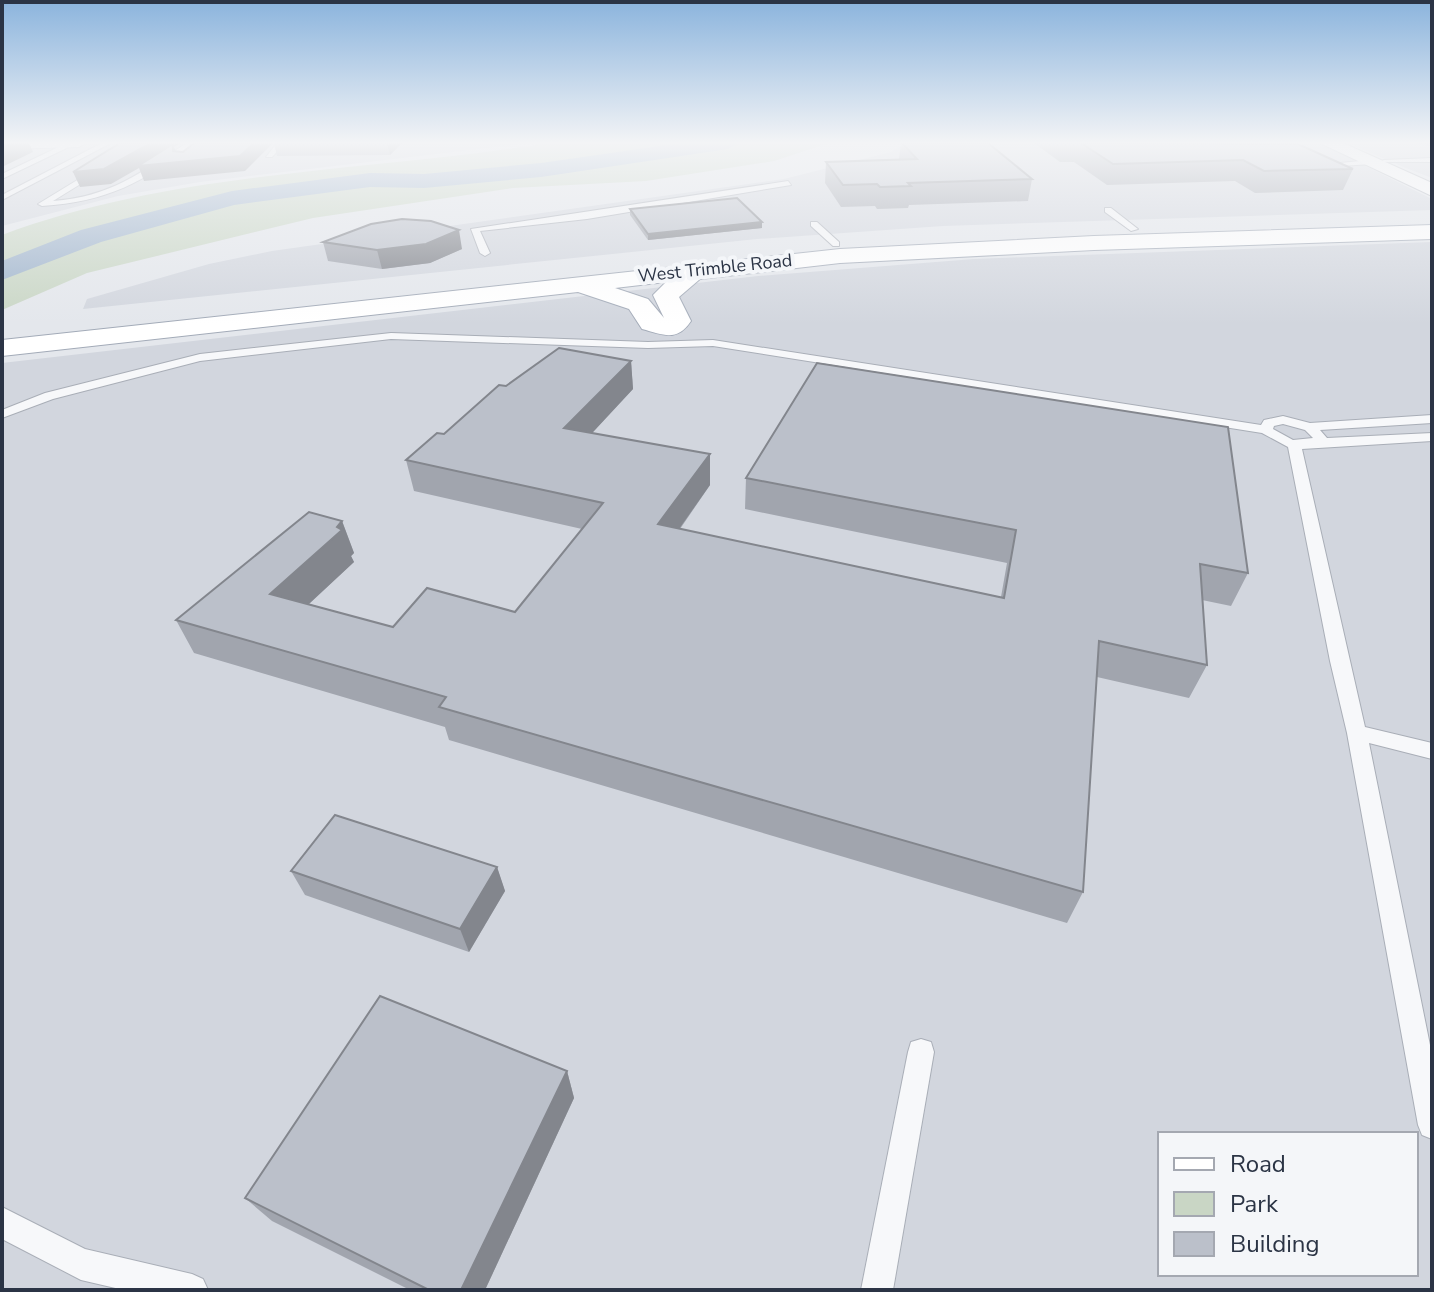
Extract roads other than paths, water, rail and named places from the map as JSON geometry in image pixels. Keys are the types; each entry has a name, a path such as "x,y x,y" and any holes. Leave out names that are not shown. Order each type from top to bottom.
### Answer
{"main road":[{"name":"West Trimble Road","path":"2,332 836,244 1134,229 1429,223"},
{"name":"West Trimble Road","path":"2,348 696,270 937,249 1360,234 1429,223"},
{"path":"673,327 666,295 696,270"},
{"path":"574,283 639,304 643,311 673,327"}],"lane":[{"path":"485,253 475,229 662,203"},
{"path":"1108,210 1134,229"},
{"path":"814,224 836,244"},
{"path":"2,414 49,396 200,358 391,336 673,327 713,343 1266,430 1276,438 1294,444 1432,437"},
{"path":"1310,427 1432,419"},
{"path":"1266,430 1266,426 1274,421 1291,421 1310,427 1320,435 1318,442"},
{"path":"1294,444 1312,520 1340,675 1357,733 1432,1125"},
{"path":"1357,733 1432,751"},
{"path":"877,1290 921,1052"},
{"path":"2,1222 81,1264 192,1290"}],"waterway":[{"path":"2,271 91,236 212,203"}]}
